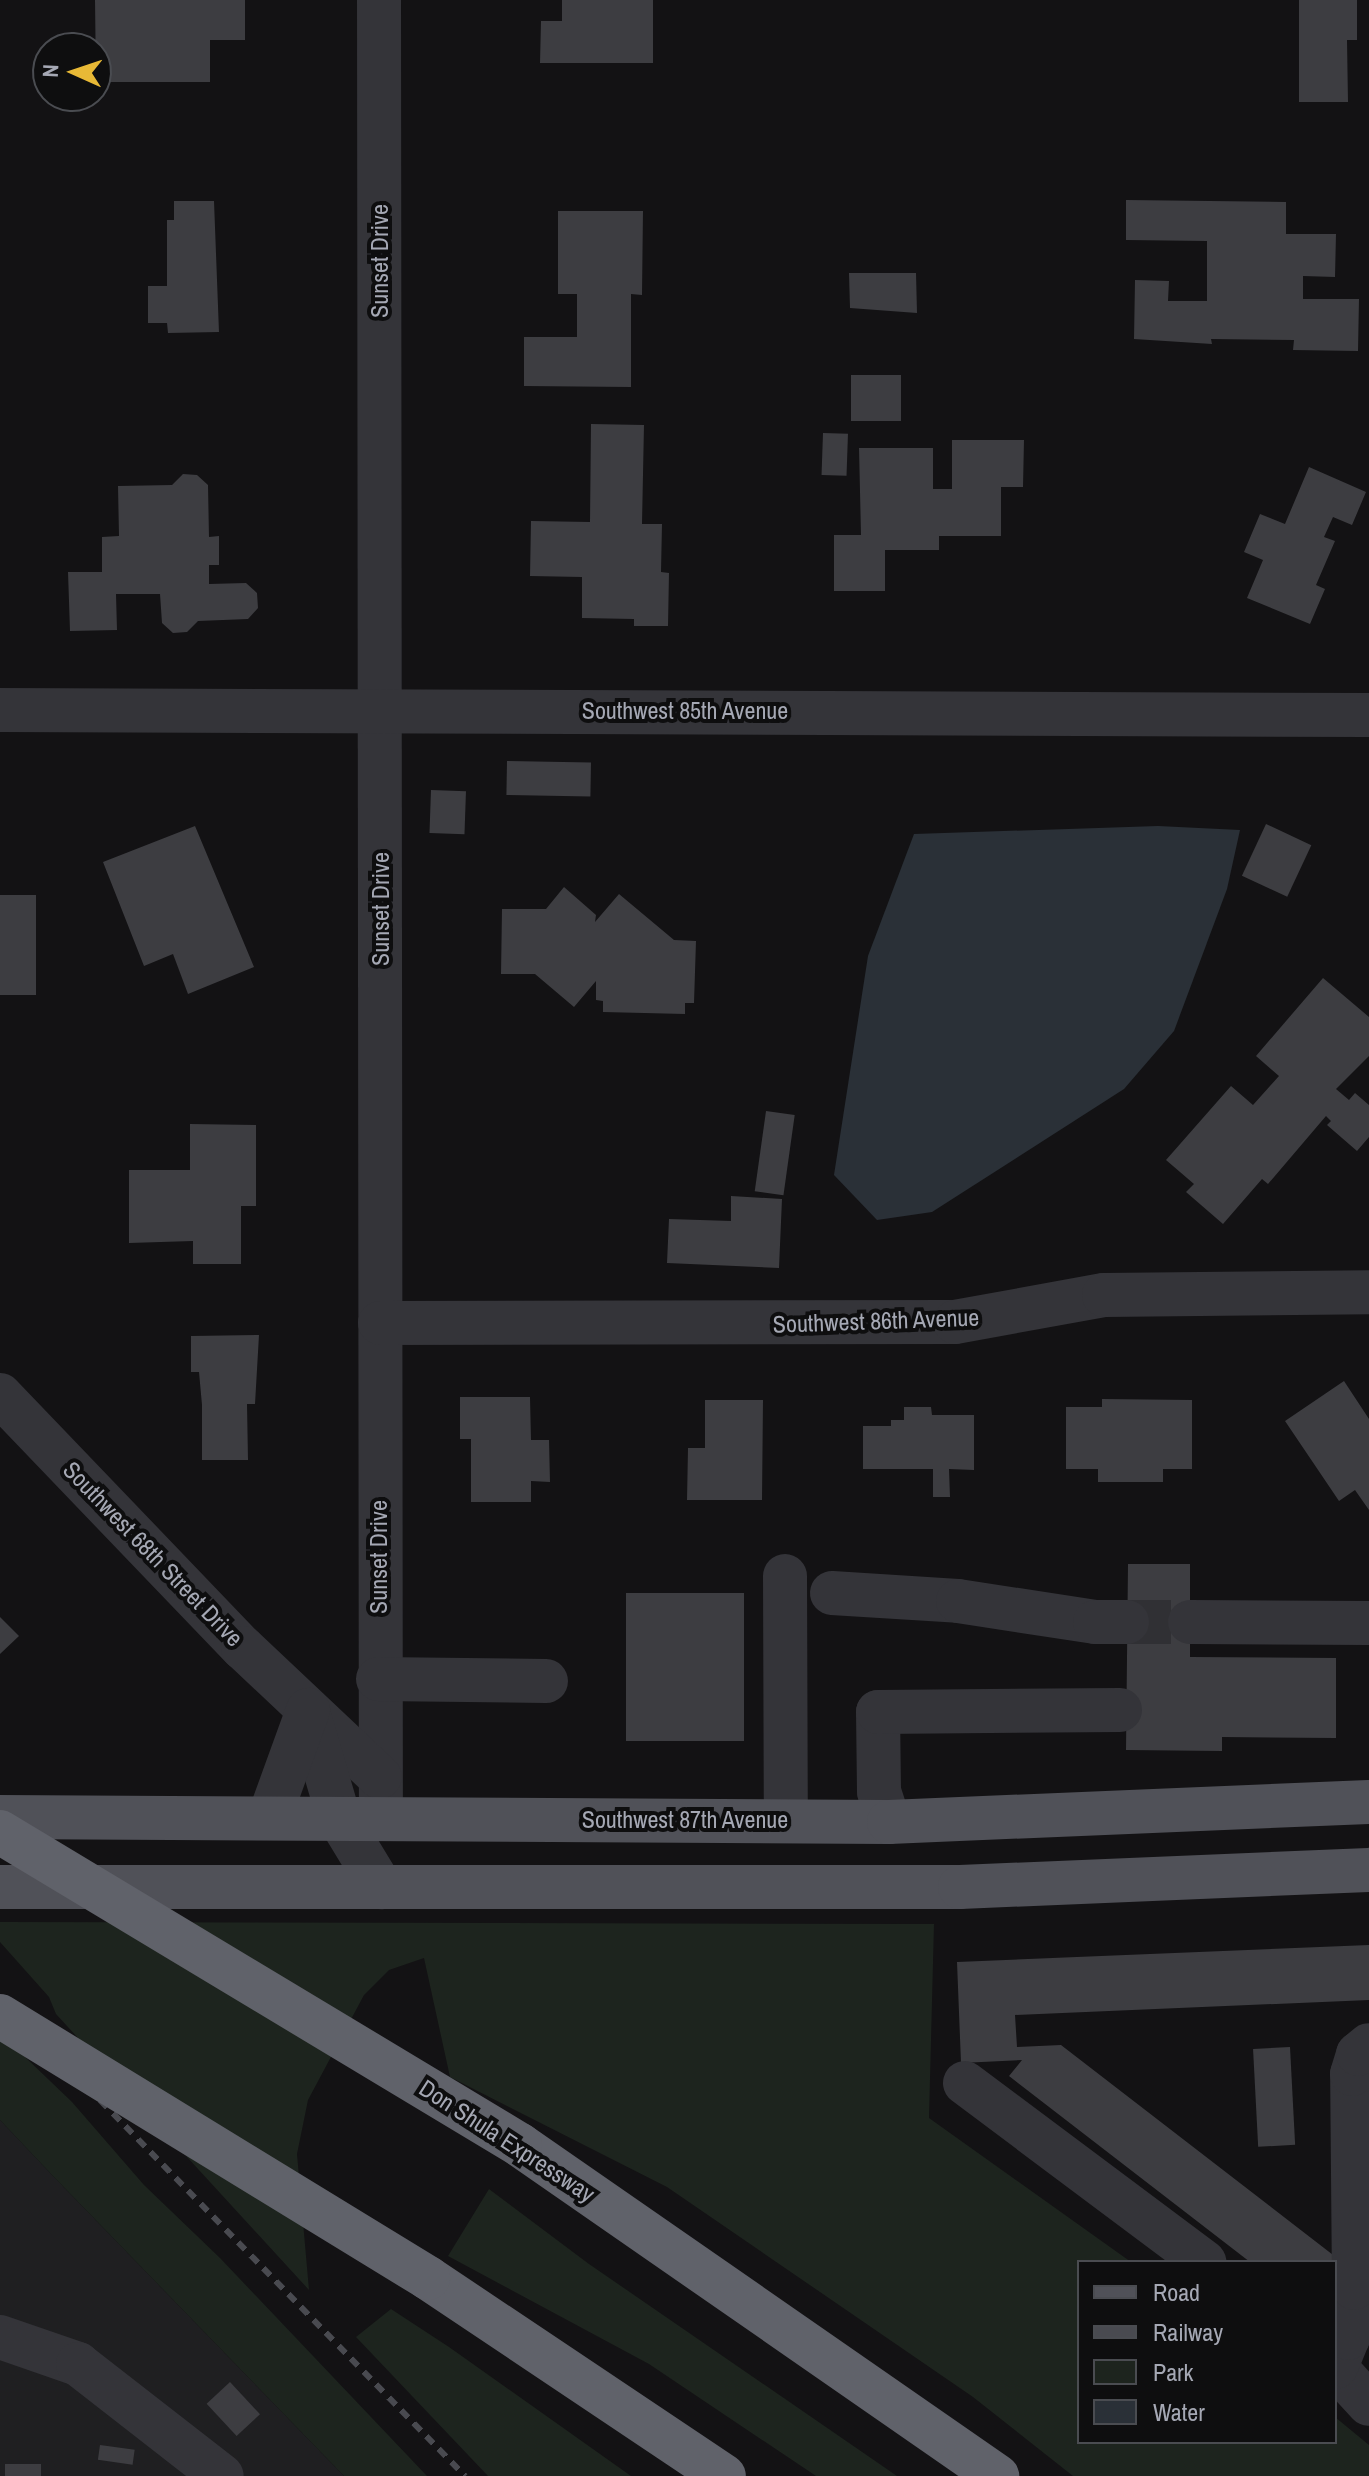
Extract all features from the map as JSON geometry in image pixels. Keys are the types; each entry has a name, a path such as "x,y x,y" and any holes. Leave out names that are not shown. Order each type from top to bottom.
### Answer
{"highway":[{"name":"Don Shula Expressway","path":"0,1832 520,2145 997,2476"},
{"path":"0,2016 428,2278 724,2476"}],"main road":[{"name":"Southwest 87th Avenue","path":"0,1817 339,1818 381,1797 786,1821 889,1822 1369,1802"},
{"path":"381,1797 381,1887"},
{"path":"889,1822 906,1849 960,1887"},
{"path":"0,1887 960,1887 1369,1870"}],"street":[{"name":"Sunset Drive","path":"379,0 378,1668 381,1797"},
{"name":"Southwest 85th Avenue","path":"0,710 1369,715"},
{"name":"Southwest 86th Avenue","path":"380,1323 933,1323 986,1319 1104,1295 1369,1292"},
{"name":"Southwest 68th Street Drive","path":"0,1395 308,1710 381,1797"},
{"path":"785,1576 786,1821"},
{"path":"832,1593 958,1601 1095,1622 1127,1622"},
{"path":"1190,1622 1369,1623"},
{"path":"269,1818 308,1710 352,1698 378,1668 546,1681"},
{"name":"Southwest 68th Street Drive","path":"308,1710 339,1818 381,1887"},
{"path":"889,1822 879,1792 878,1712 1120,1710"},
{"path":"1369,2045 1358,2054 1352,2074 1354,2288 1347,2352 1369,2404"},
{"path":"965,2083 1201,2260"},
{"path":"0,2337 78,2364 222,2476"}],"shaded area":[{"path":"0,2120 54,2177 344,2476 0,2476"}],"green space":[{"path":"0,1922 934,1924 929,2118 1128,2260 1077,2260 1077,2444 1337,2444 1337,2419 1369,2445 1369,2476 1073,2476 973,2397 667,2187 450,2077 424,1958 389,1970 364,1995 308,2100 297,2154 309,2290 56,2014 49,1997 0,1942"},
{"path":"0,2033 72,2102 144,2185 220,2258 427,2476 344,2476 54,2177 0,2120"},
{"path":"489,2189 589,2264 897,2476 816,2476 649,2364 448,2256"},
{"path":"391,2309 631,2476 488,2476 356,2337"}],"water":[{"path":"1158,826 1240,830 1227,889 1174,1031 1124,1089 932,1212 877,1220 834,1175 868,956 914,834"}],"building":[{"path":"95,0 245,0 245,40 210,40 210,82 112,82 112,32 95,32"},
{"path":"562,0 653,0 653,63 540,63 541,21 562,21"},
{"path":"1299,0 1357,0 1357,40 1347,40 1348,102 1299,102"},
{"path":"1126,200 1286,202 1286,234 1336,234 1335,277 1303,276 1303,299 1359,299 1358,351 1293,350 1294,340 1211,339 1212,344 1134,339 1135,280 1169,281 1168,301 1207,301 1207,241 1126,240"},
{"path":"174,201 214,201 219,332 168,333 167,323 148,323 148,286 167,286 167,220 174,220"},
{"path":"558,211 643,211 642,295 631,294 631,387 524,386 524,337 577,337 577,294 558,294"},
{"path":"849,273 916,273 917,313 850,308"},
{"path":"851,375 901,375 901,421 851,421"},
{"path":"591,424 644,425 642,524 662,524 661,572 669,573 668,626 634,626 634,619 582,618 582,577 530,576 531,521 590,522"},
{"path":"823,433 848,434 847,476 822,475"},
{"path":"952,440 1024,440 1023,487 1001,487 1001,536 939,536 939,550 885,550 885,591 834,591 834,535 861,535 859,448 933,448 933,489 952,489"},
{"path":"1309,467 1366,492 1352,525 1333,517 1324,537 1335,541 1316,585 1325,589 1310,624 1247,598 1263,560 1244,552 1260,514 1285,524"},
{"path":"183,474 197,475 208,485 209,537 219,536 219,565 209,565 209,584 246,583 257,593 258,608 248,619 198,621 187,632 173,633 162,623 160,594 116,594 117,630 70,631 68,572 102,572 102,537 119,536 118,486 172,485"},
{"path":"507,761 591,762 590,796 506,795"},
{"path":"431,790 466,791 464,834 429,833"},
{"path":"1266,824 1311,845 1287,897 1242,876"},
{"path":"195,826 254,967 188,994 173,954 144,966 103,862"},
{"path":"564,887 596,915 595,922 619,894 674,940 696,941 694,1003 685,1003 685,1014 603,1012 603,1001 596,1000 596,981 574,1007 535,974 501,974 502,909 546,909"},
{"path":"0,895 36,895 36,995 0,995"},
{"path":"1323,978 1369,1017 1369,1056 1336,1089 1349,1100 1355,1093 1369,1105 1369,1137 1357,1151 1327,1125 1331,1121 1326,1116 1268,1184 1262,1179 1223,1224 1186,1192 1194,1184 1166,1160 1231,1086 1253,1105 1279,1076 1256,1056"},
{"path":"766,1111 795,1115 783,1195 755,1191"},
{"path":"190,1124 256,1125 256,1206 241,1206 241,1264 193,1264 193,1241 129,1243 129,1170 190,1170"},
{"path":"731,1196 782,1199 779,1268 667,1263 669,1219 731,1221"},
{"path":"259,1335 255,1404 247,1404 248,1460 202,1460 202,1405 199,1372 191,1372 191,1336"},
{"path":"1344,1381 1369,1419 1369,1510 1355,1490 1339,1501 1285,1421"},
{"path":"460,1397 530,1397 531,1440 549,1440 550,1482 531,1481 531,1502 471,1502 471,1439 460,1439"},
{"path":"1102,1399 1192,1400 1192,1469 1163,1469 1163,1482 1098,1482 1098,1469 1066,1469 1066,1407 1102,1407"},
{"path":"705,1400 763,1400 762,1500 687,1500 688,1448 705,1448"},
{"path":"904,1407 931,1407 932,1415 974,1415 974,1470 949,1469 950,1497 933,1497 933,1469 863,1469 863,1426 891,1426 891,1420 904,1420"},
{"path":"1128,1564 1190,1564 1190,1657 1336,1658 1336,1738 1222,1737 1222,1751 1126,1750"},
{"path":"626,1593 744,1593 744,1741 626,1741"},
{"path":"0,1617 19,1636 0,1654"},
{"path":"1369,1945 1369,2000 1015,2015 1017,2047 1061,2045 1337,2258 1336,2260 1247,2260 1009,2076 1022,2060 961,2063 957,1962"},
{"path":"1290,2047 1295,2145 1258,2147 1253,2049"},
{"path":"230,2382 260,2414 237,2436 207,2404"},
{"path":"100,2445 135,2450 133,2465 98,2460"},
{"path":"5,2464 41,2464 41,2476 5,2476"}],"tunnel":[{"path":"1127,1622 1190,1622"}],"railway":[{"path":"0,1997 465,2476"}]}
